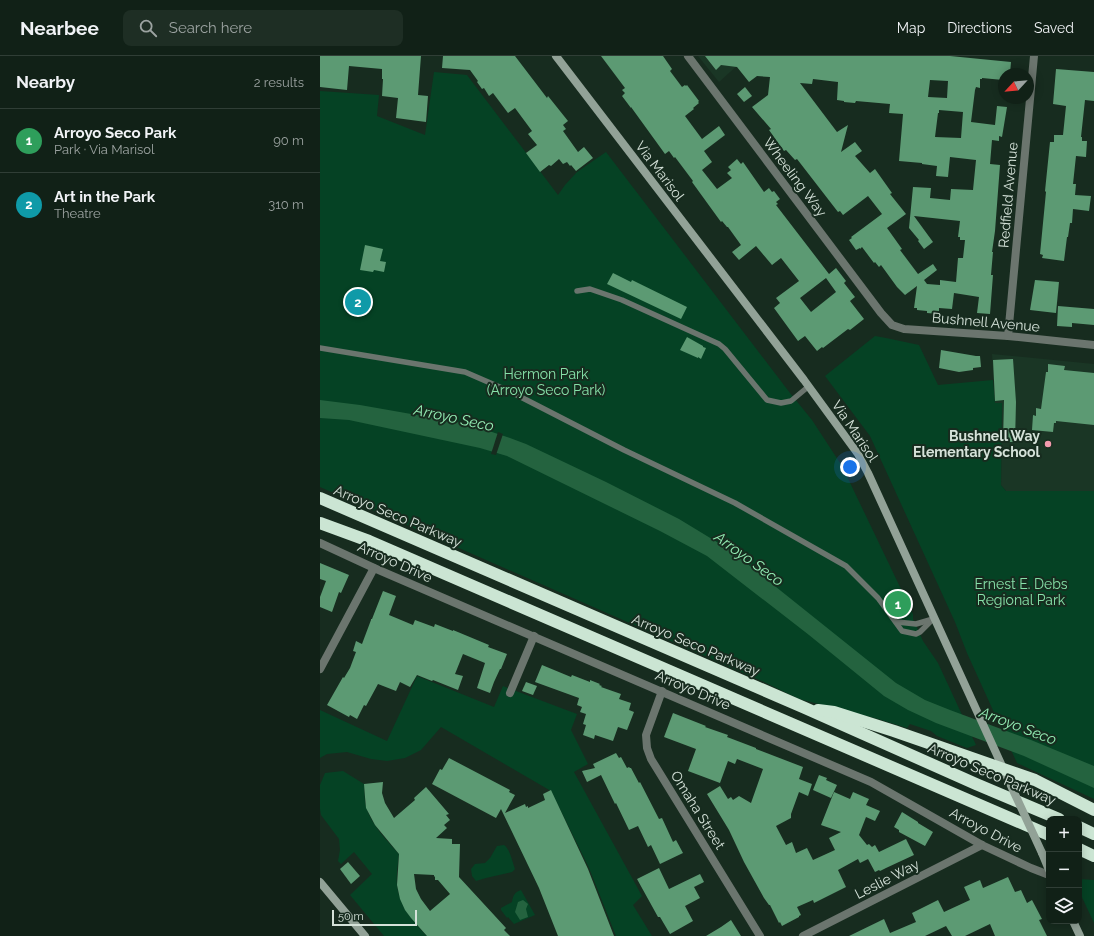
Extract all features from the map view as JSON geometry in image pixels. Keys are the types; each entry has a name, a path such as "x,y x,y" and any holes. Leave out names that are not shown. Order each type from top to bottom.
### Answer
{"highway":[{"name":"Arroyo Seco Parkway","path":"320,498 1052,816"},
{"path":"320,523 377,544 1046,834"},
{"path":"805,708 834,712 1004,769 1035,780 1094,810"},
{"path":"1082,829 1094,834"},
{"path":"1082,850 1094,856"}],"street":[{"name":"Via Marisol","path":"556,56 809,386 858,454 1046,863"},
{"name":"Wheeling Way","path":"688,56 882,313"},
{"name":"Redfield Avenue","path":"1008,336 1034,56"},
{"name":"Bushnell Avenue","path":"882,313 892,325 904,329 1008,336 1094,345"},
{"name":"Arroyo Drive","path":"320,543 374,568 871,782 982,845 1046,874"},
{"path":"320,669 374,568"},
{"path":"510,693 534,636"},
{"name":"Omaha Street","path":"662,691 646,734 647,748 651,759 760,936"},
{"name":"Leslie Way","path":"803,936 982,845"},
{"path":"320,882 364,936"},
{"path":"1074,924 1080,936"}],"lane":[{"path":"577,291 590,289 622,300 719,344 725,349 767,400 781,403 791,401 809,386"},
{"path":"320,348 465,372 511,392 624,450 735,503 846,566 878,598 897,622 902,631 916,634 934,618"},
{"path":"897,622 916,624 934,618"}],"shaded area":[{"path":"698,56 741,56 740,63 719,82"},
{"name":"Bushnell Way Elementary School","path":"992,354 1094,364 1094,491 1006,491 1001,485 1002,403 995,403"},
{"name":"Arroyo Seco","path":"320,400 360,405 468,424 526,444 606,482 679,519 730,550 896,683 925,700 1031,740 1094,766 1094,788 1024,756 936,723 908,710 884,696 809,635 707,556 660,531 507,456 480,448 349,420 320,418"},
{"path":"523,900 528,904 526,909 528,917 520,920 515,912 518,902"}],"green space":[{"name":"Hermon Park (Arroyo Seco Park)","path":"434,72 467,75 558,195 577,172 606,152 812,420 842,466 913,614 913,619 923,641 938,663 976,745 967,748 937,736 931,731 910,724 907,728 799,699 764,682 320,487 320,91 379,95 377,116 425,135"},
{"name":"Ernest E. Debs Regional Park","path":"875,336 919,345 938,385 993,380 995,403 1002,403 1001,485 1006,491 1094,491 1094,799 1017,763 967,653 955,622 870,436 825,376"},
{"path":"417,676 494,707 503,686 577,714 571,730 588,764 574,772 642,896 633,905 652,936 616,936 589,868 551,791 441,727 421,750 405,758 387,761 371,759 347,752 327,754 320,758 320,710 387,741"},
{"path":"343,771 364,784 365,803 368,813 380,832 399,854 397,885 401,900 412,919 427,936 384,936 350,895 372,874 354,852 341,864 338,861 340,850 339,839 321,815 320,809 320,785 325,773"},
{"path":"504,845 509,852 515,869 512,872 476,881 472,876 471,869 475,864 485,863 490,858 497,846"},
{"path":"1082,879 1094,880 1094,923 1082,897"},
{"path":"521,890 535,915 514,924 508,917 507,918 501,908 512,902 515,894"}],"pier":[{"path":"498,432 503,434 496,455 491,454"}],"building":[{"path":"320,56 421,56 418,95 428,96 426,122 396,118 398,98 382,96 382,69 349,66 347,90 320,87"},
{"path":"443,56 515,56 547,98 548,96 568,121 563,125 566,129 563,131 578,152 584,147 593,158 576,171 567,162 563,164 559,159 551,166 549,165 540,172 526,153 537,145 528,134 532,131 515,108 508,113 493,93 489,96 484,88 482,89 470,70 442,68"},
{"path":"601,56 663,56 672,69 670,71 682,87 687,85 699,101 699,103 693,108 694,109 685,116 702,139 719,126 725,135 704,151 712,162 702,170 717,189 732,178 727,173 731,170 728,167 737,159 741,164 743,162 764,192 769,188 772,192 774,191 780,199 776,202 778,204 776,205 829,274 836,268 846,281 844,283 855,297 850,301 864,319 850,330 848,329 817,351 805,336 798,341 774,308 780,303 776,298 799,281 781,258 772,265 756,246 739,260 732,252 741,245 728,227 722,221 721,222 675,157 674,158 669,151 665,154 622,96 625,93 622,90 625,88","holes":["826,278 836,292 811,312 800,298"]},
{"path":"705,56 950,56 1011,62 1010,68 998,68 998,80 980,79 980,88 976,87 975,90 971,122 995,125 997,106 1007,107 1002,137 999,136 999,141 992,140 990,164 1000,165 992,252 991,275 993,275 990,314 977,313 979,297 954,293 952,309 939,308 939,314 927,313 927,311 917,310 917,308 914,308 917,286 905,295 897,287 881,265 879,267 875,262 874,263 862,247 856,250 849,240 882,214 868,196 843,215 840,211 838,212 797,159 795,160 786,150 784,151 769,130 771,129 752,107 768,95 770,77 757,76 749,82 737,67 721,65 716,70","holes":["813,79 838,82 837,100 855,103 856,101 890,104 889,113 903,114 899,161 937,166 936,176 948,177 950,157 976,160 973,190 951,189 950,200 930,198 931,188 913,187 909,228 924,249 933,242 914,216 960,221 958,237 960,237 960,240 965,240 963,258 958,258 956,282 940,280 940,285 927,284 924,280 937,270 933,264 918,274 900,250 902,249 887,228 906,214 890,194 892,193 875,169 870,173 855,156 862,151 855,142 841,152 848,125 837,132 800,83 812,84","930,80 948,81 947,98 928,97","939,110 963,112 961,138 935,137"]},
{"path":"1056,69 1094,72 1094,101 1085,100 1081,137 1082,141 1087,141 1086,157 1076,156 1073,184 1076,184 1075,195 1091,196 1089,211 1073,209 1072,223 1070,223 1067,237 1064,261 1042,258 1043,255 1040,254 1050,142 1054,142 1054,135 1063,135 1066,106 1053,104"},
{"path":"745,87 752,96 744,102 737,94"},
{"path":"365,245 383,249 380,261 386,262 384,272 360,270"},
{"path":"613,273 631,282 632,280 687,307 681,319 607,284"},
{"path":"1035,280 1059,282 1056,313 1030,310"},
{"path":"1058,306 1094,309 1094,325 1072,323 1072,327 1057,326"},
{"path":"687,337 706,348 701,359 680,350"},
{"path":"941,350 980,356 981,367 959,372 939,368"},
{"path":"1013,359 1016,402 1015,442 1003,442 1004,400 995,401 993,360"},
{"path":"1048,364 1065,366 1064,370 1094,373 1094,425 1056,421 1056,423 1054,423 1053,432 1032,430 1033,415 1036,416 1036,408 1041,409 1046,372 1048,372"},
{"path":"320,563 349,575 341,593 339,592 332,612 320,607 320,597 326,581 320,579"},
{"path":"383,591 396,596 389,615 413,625 415,620 434,627 435,624 489,645 488,647 507,654 490,693 477,688 485,663 463,654 455,674 463,676 458,690 417,675 410,687 400,682 396,691 378,684 366,706 364,705 357,719 350,715 349,717 327,705 350,668 356,652 353,651 356,641 362,644"},
{"path":"542,665 571,677 572,675 590,682 590,680 600,684 599,685 602,686 601,687 621,694 619,699 631,703 629,710 634,712 627,730 618,727 613,741 595,735 594,739 583,735 586,725 583,724 586,714 580,712 582,707 577,705 579,698 535,682"},
{"path":"526,682 537,686 533,695 522,691"},
{"path":"673,713 728,735 727,737 803,767 799,779 812,784 808,796 799,792 791,818 776,826 786,845 792,842 796,853 807,848 813,860 835,850 829,838 841,832 821,825 834,792 850,799 853,792 869,799 866,805 880,811 875,821 866,817 859,835 867,845 869,844 872,847 875,845 879,852 906,839 914,855 875,872 868,859 860,863 858,859 838,870 846,887 814,903 813,900 797,907 801,915 782,926 770,905 764,898 744,862 729,830 707,794 720,786 728,799 731,797 733,800 739,796 751,803 763,769 737,759 735,764 728,761 720,783 688,771 696,749 664,737"},
{"path":"616,753 619,758 621,757 627,768 631,768 659,819 662,818 673,842 676,840 683,853 660,864 651,845 648,847 638,826 629,830 601,775 587,782 582,771 595,768 593,764"},
{"path":"449,758 510,790 509,792 515,795 505,813 525,804 528,808 545,800 543,794 551,790 588,869 614,936 558,936 539,888 501,809 496,818 432,784 440,769 442,770"},
{"path":"819,775 827,778 826,780 837,785 831,798 813,790"},
{"path":"383,782 382,793 385,803 394,818 415,800 414,798 426,787 449,814 446,815 450,820 444,825 447,828 436,838 452,839 452,844 460,844 459,877 506,928 504,930 510,936 427,936 405,910 400,899 397,885 399,854 375,825 366,808 364,784","holes":["414,874 434,875 435,880 438,880 450,894 430,911 416,889"]},
{"path":"902,812 933,832 925,846 899,832 899,830 894,827"},
{"path":"348,862 360,876 351,884 340,869"},
{"path":"659,868 669,889 700,874 704,882 694,887 700,898 685,906 693,921 670,934 660,917 658,917 637,879"},
{"path":"1008,877 1015,892 1021,890 1027,903 1032,900 1042,919 1039,920 1047,936 995,936 990,924 965,936 952,936 946,926 925,936 849,936 884,919 890,933 916,922 912,913 938,900 944,912 970,900 964,887 980,880 983,888"},
{"path":"731,920 741,936 706,936 721,927"}],"place":[{"name":"Art in the Park","path":"358,302"},
{"name":"Bushnell Way Elementary School","path":"1048,444"},
{"name":"Arroyo Seco Park","path":"898,604"}]}
